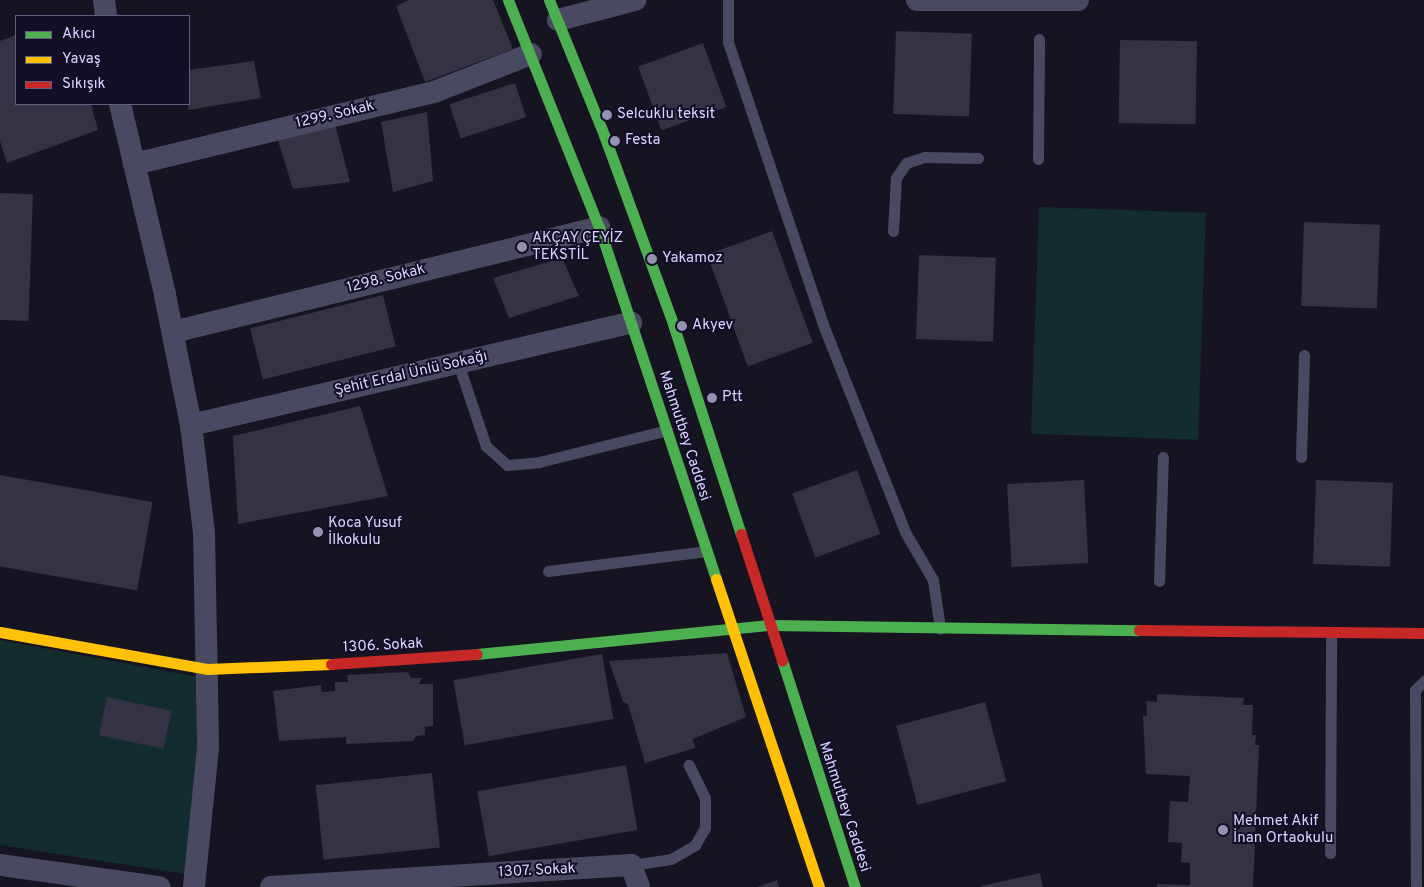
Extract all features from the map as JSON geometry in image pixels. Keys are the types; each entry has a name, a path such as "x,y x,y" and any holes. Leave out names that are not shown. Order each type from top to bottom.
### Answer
{"main road":[{"name":"Mahmutbey Caddesi","path":"508,0 599,227 819,887"},
{"name":"Mahmutbey Caddesi","path":"549,0 673,324 855,887"},
{"name":"1306. Sokak","path":"0,632 206,669 422,660 769,625 1424,633"}],"street":[{"path":"104,0 106,15"},
{"path":"558,20 635,0"},
{"path":"917,0 1078,0"},
{"name":"1299. Sokak","path":"134,164 434,92 531,54"},
{"path":"120,105 173,332 191,425 204,533 208,748 194,887"},
{"name":"1298. Sokak","path":"173,332 599,227"},
{"name":"Şehit Erdal Ünlü Sokağı","path":"191,425 630,323"},
{"path":"631,865 639,887"},
{"name":"1307. Sokak","path":"271,887 631,865"},
{"path":"0,866 159,887"}],"lane":[{"path":"728,0 728,42 806,275 905,532 933,580 940,628"},
{"path":"1038,159 1039,39"},
{"path":"893,231 896,178 906,163 924,157 978,158"},
{"path":"1302,457 1304,356"},
{"path":"458,363 486,446 507,465 540,462 667,430"},
{"path":"1159,581 1163,457"},
{"path":"548,571 707,551"},
{"path":"1330,853 1331,632"},
{"path":"1416,887 1415,690 1424,681"},
{"path":"631,865 671,859 695,845 705,828 705,798 690,765"}],"green space":[{"path":"1039,207 1206,213 1198,440 1031,434"},
{"path":"0,640 203,678 191,875 0,845"}],"building":[{"path":"409,0 493,0 513,49 425,82 396,6"},
{"path":"896,31 972,34 969,117 893,114"},
{"path":"15,35 15,105 91,105 98,130 7,163 0,141 0,41"},
{"path":"1120,40 1197,41 1196,124 1119,123"},
{"path":"703,43 726,107 661,130 638,67"},
{"path":"254,61 261,98 188,110 188,105 190,105 190,70"},
{"path":"515,83 526,117 461,139 449,104"},
{"path":"427,112 433,181 393,192 381,122"},
{"path":"334,120 350,182 293,189 276,134"},
{"path":"0,193 33,194 29,321 0,320"},
{"path":"1304,222 1380,225 1377,309 1301,306"},
{"path":"772,231 813,343 748,366 707,255"},
{"path":"919,255 996,258 993,342 916,339"},
{"path":"562,258 579,296 509,318 493,278"},
{"path":"383,295 396,346 263,380 250,328"},
{"path":"360,406 388,496 238,524 233,436"},
{"path":"857,470 880,534 815,557 792,494"},
{"path":"0,475 153,502 137,591 0,566"},
{"path":"1084,480 1088,563 1011,567 1007,484"},
{"path":"1316,480 1393,483 1390,567 1313,564"},
{"path":"727,653 746,717 693,739 695,748 645,763 628,704 623,702 609,661"},
{"path":"602,654 613,719 465,745 453,680"},
{"path":"408,672 411,678 422,678 419,684 433,684 433,726 425,727 425,735 416,736 413,741 346,744 346,737 279,741 273,691 321,685 322,692 335,691 335,682 348,682 347,675"},
{"path":"1157,694 1244,698 1243,705 1253,705 1252,735 1256,735 1255,745 1259,745 1253,887 1157,887 1157,884 1190,885 1190,863 1181,862 1182,843 1168,842 1170,801 1188,802 1190,776 1146,774 1143,716 1147,716 1146,701 1157,702"},
{"path":"107,697 172,711 163,749 99,735"},
{"path":"985,702 1006,781 917,805 896,726"},
{"path":"626,765 637,830 489,856 477,791"},
{"path":"432,773 440,848 323,860 316,785"},
{"path":"1040,873 1043,887 981,887 981,886"},
{"path":"777,880 779,887 757,887"}],"traffic: fast":[{"path":"508,0 599,227 716,579"},
{"path":"549,0 604,135 673,324 741,534"},
{"path":"477,654 769,625 1139,630"},
{"path":"782,660 855,887"}],"traffic: slow":[{"path":"716,579 819,887"},
{"path":"0,632 207,669 331,664"}],"traffic: jam":[{"path":"741,534 782,660"},
{"path":"1139,630 1424,633"},
{"path":"331,664 477,654"}],"place":[{"name":"Selcuklu teksit","path":"607,115"},
{"name":"Festa","path":"615,141"},
{"name":"AKÇAY ÇEYİZ TEKSTİL","path":"522,247"},
{"name":"Yakamoz","path":"652,259"},
{"name":"Akyev","path":"682,326"},
{"name":"Ptt","path":"712,398"},
{"name":"Koca Yusuf İlkokulu","path":"318,532"},
{"name":"Mehmet Akif İnan Ortaokulu","path":"1223,830"}]}
